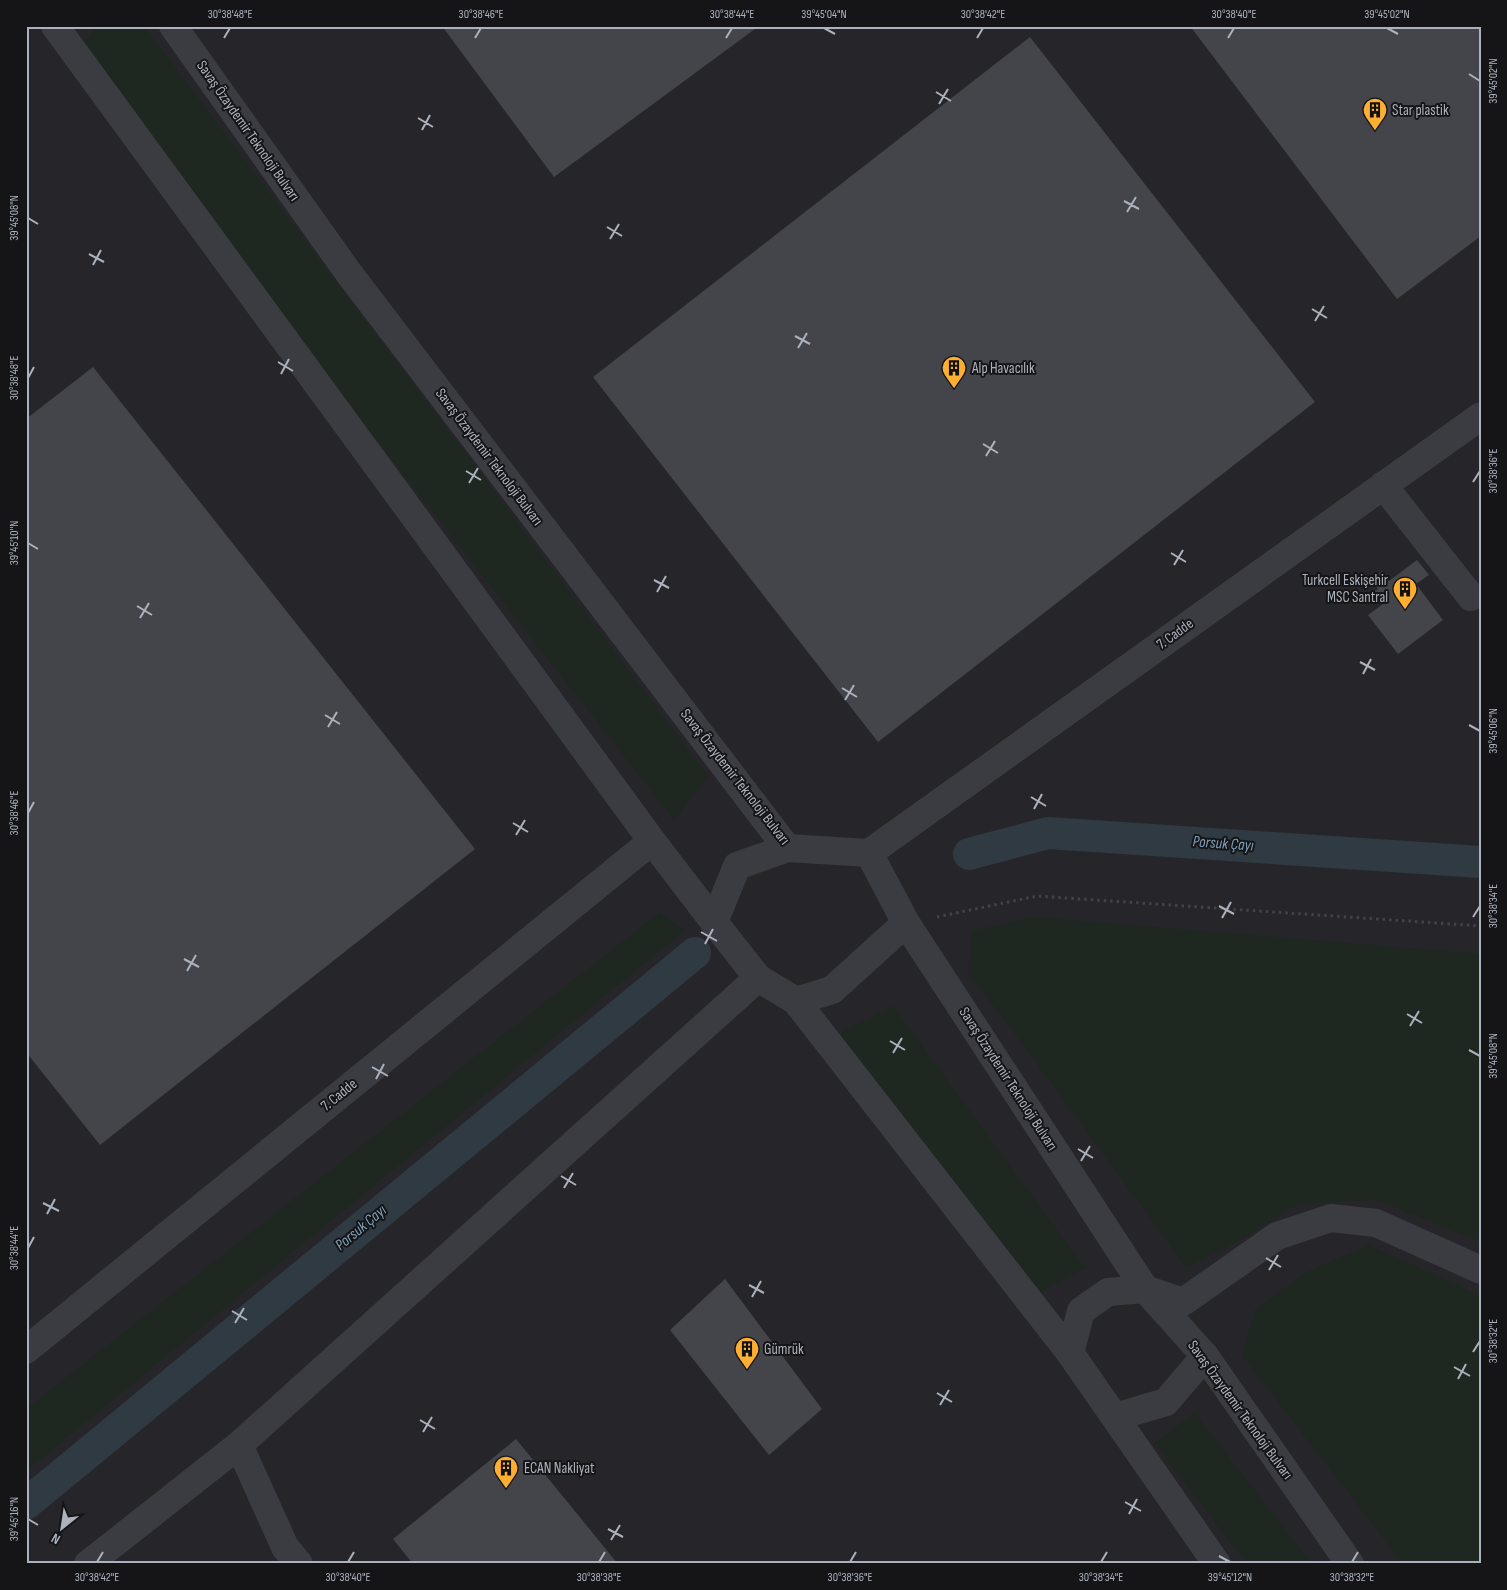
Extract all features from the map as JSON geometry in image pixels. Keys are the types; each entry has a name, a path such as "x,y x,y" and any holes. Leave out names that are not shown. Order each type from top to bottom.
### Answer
{"street":[{"path":"55,26 652,841 758,978 796,1001 1070,1353 1217,1564"},
{"name":"Savaş Özaydemir Teknoloji Bulvarı","path":"173,26 348,272 787,848 870,853 906,923 1145,1289 1205,1356 1350,1564"},
{"name":"7. Cadde","path":"870,853 1481,416"},
{"path":"1383,485 1471,597"},
{"name":"7. Cadde","path":"26,1350 652,841"},
{"path":"714,922 737,866 787,848"},
{"path":"796,1001 832,990 906,923"},
{"path":"88,1564 239,1445 758,978"},
{"path":"1070,1353 1081,1311 1108,1292 1145,1289 1183,1302 1276,1236 1331,1218 1376,1223 1481,1270"},
{"path":"1115,1417 1166,1402 1205,1356"},
{"path":"239,1445 285,1547 299,1564"}],"path":[{"path":"906,923 1036,896 1481,926"}],"shaded area":[{"path":"26,26 1481,26 1481,1564 26,1564"},
{"path":"96,26 144,26 708,776 674,820 75,55"},
{"path":"660,912 685,930 26,1471 26,1409"},
{"path":"1033,917 1481,954 1481,1242 1377,1200 1298,1204 1239,1241 1186,1267 1001,1015 969,975 972,931"},
{"path":"893,1006 1085,1268 1041,1292 837,1034"},
{"path":"1369,1245 1481,1296 1481,1564 1403,1564 1242,1355 1255,1309 1307,1272"},
{"path":"1195,1413 1312,1564 1247,1564 1154,1443"}],"building":[{"path":"442,26 759,26 554,177"},
{"name":"Star plastik","path":"1190,26 1481,26 1481,236 1397,299"},
{"name":"Alp Havacılık","path":"1030,37 1315,402 878,742 593,377"},
{"path":"93,367 475,849 100,1145 26,1052 26,419"},
{"name":"Turkcell Eskişehir MSC Santral","path":"1417,560 1429,575 1416,584 1443,620 1398,654 1368,615 1383,604 1373,593 1378,589 1371,580 1382,571 1389,581"},
{"name":"Gümrük","path":"725,1279 822,1409 769,1455 670,1330"},
{"name":"ECAN Nakliyat","path":"516,1439 618,1564 413,1564 393,1539"}],"waterway":[{"name":"Porsuk Çayı","path":"969,854 1048,833 1481,862"},
{"name":"Porsuk Çayı","path":"26,1504 695,953"}],"place":[{"name":"Star plastik","path":"1375,131"},
{"name":"Alp Havacılık","path":"954,389"},
{"name":"Turkcell Eskişehir MSC Santral","path":"1405,610"},
{"name":"Gümrük","path":"747,1370"},
{"name":"ECAN Nakliyat","path":"506,1489"}]}
